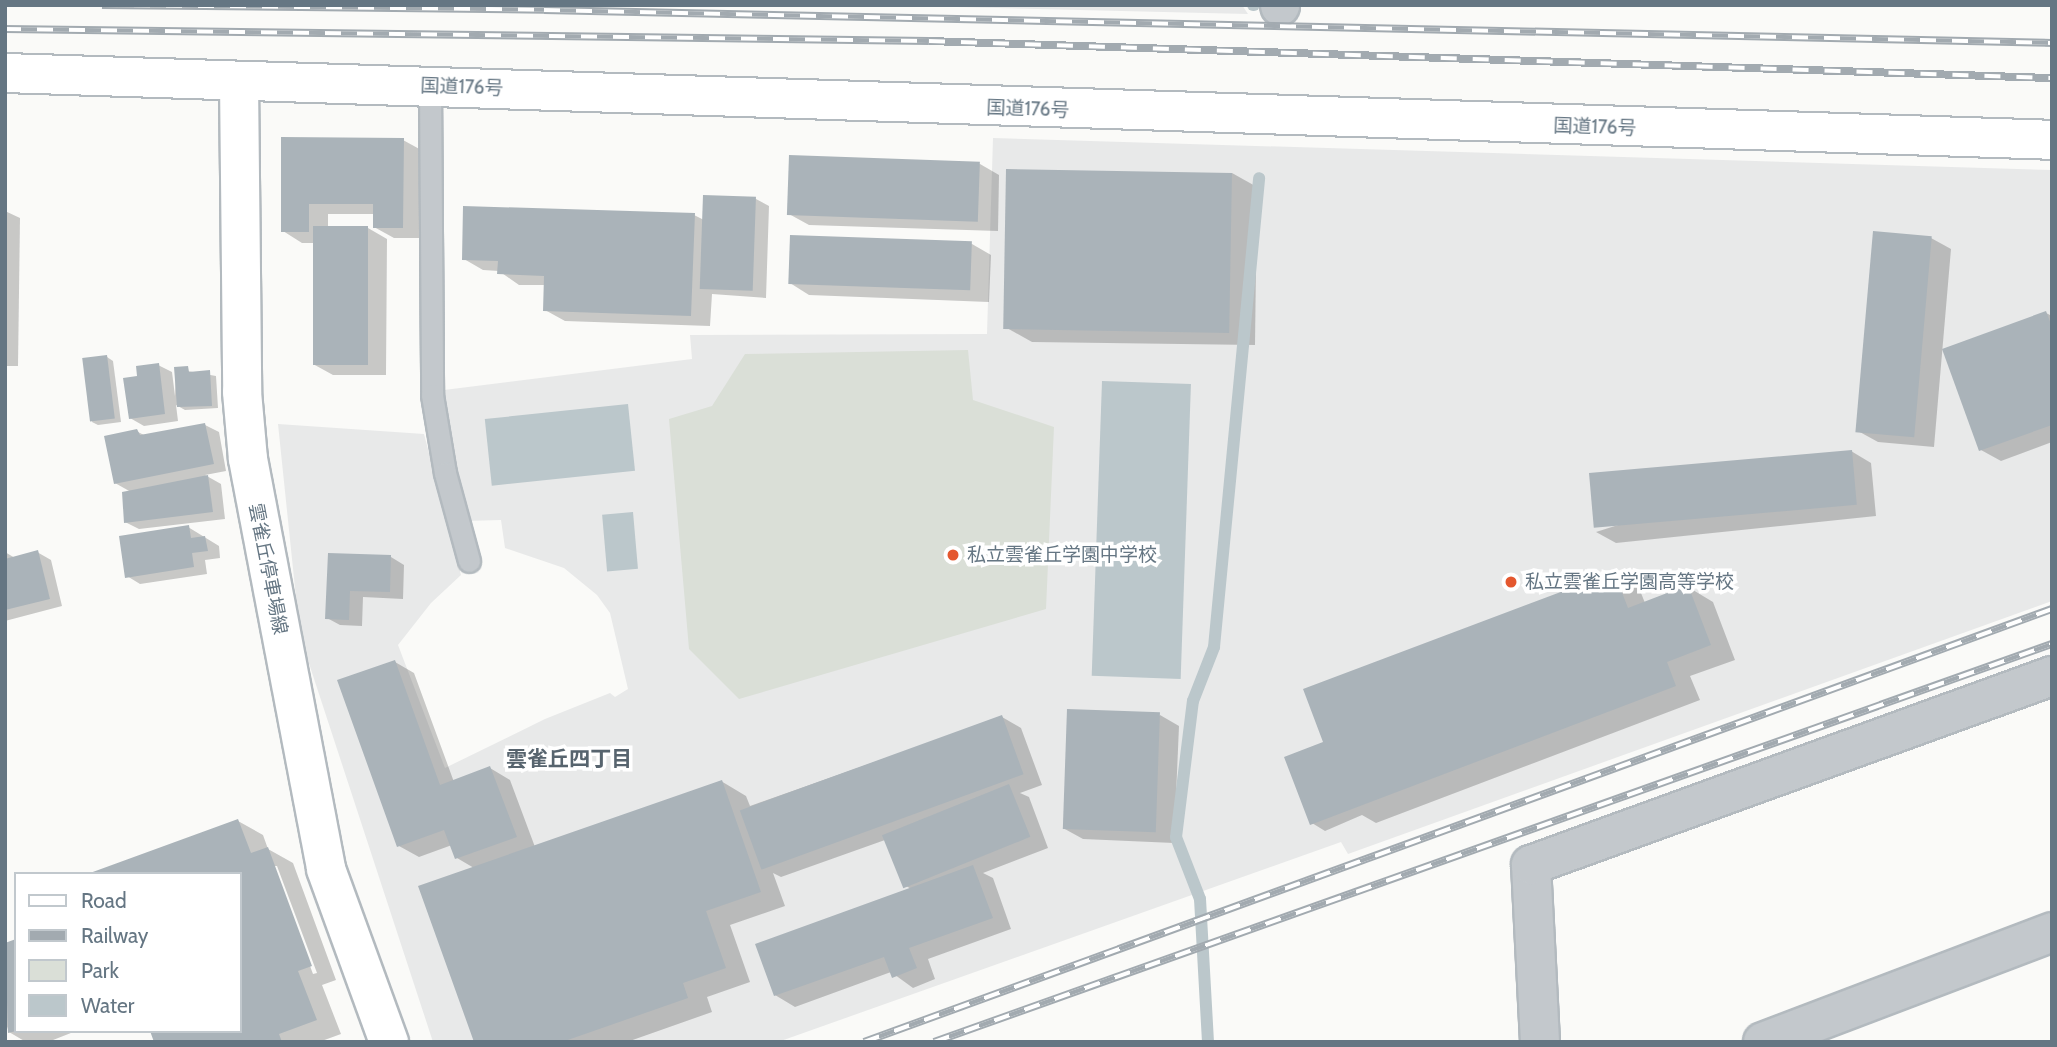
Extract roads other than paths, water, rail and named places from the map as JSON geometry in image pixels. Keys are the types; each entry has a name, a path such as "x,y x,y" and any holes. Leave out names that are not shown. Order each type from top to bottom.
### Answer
{"main road":[{"name":"国道176号","path":"5,73 430,86 1298,119 2052,140"},
{"name":"雲雀丘停車場線","path":"239,81 242,379 248,459 326,869 389,1042"}],"street":[{"path":"1540,1042 1531,865 2052,676"},
{"path":"1763,1042 2052,932"}],"lane":[{"path":"430,86 433,408 469,561"}],"water":[{"path":"1102,381 1191,384 1181,679 1092,676"},
{"path":"628,404 635,471 492,486 485,419"},
{"path":"633,512 638,569 607,571 602,515"}],"waterway":[{"path":"1208,1042 1200,899 1176,837 1193,701 1214,647 1259,178"}],"railway":[{"path":"102,5 544,10 2052,43"},
{"path":"5,29 929,41 2052,78"},
{"path":"864,1042 2052,609"},
{"path":"934,1042 2052,644"}],"place":[{"name":"私立雲雀丘学園中学校","path":"953,555"},
{"name":"私立雲雀丘学園高等学校","path":"1511,582"}],"district":[{"name":"雲雀丘四丁目","path":"569,759"}]}
